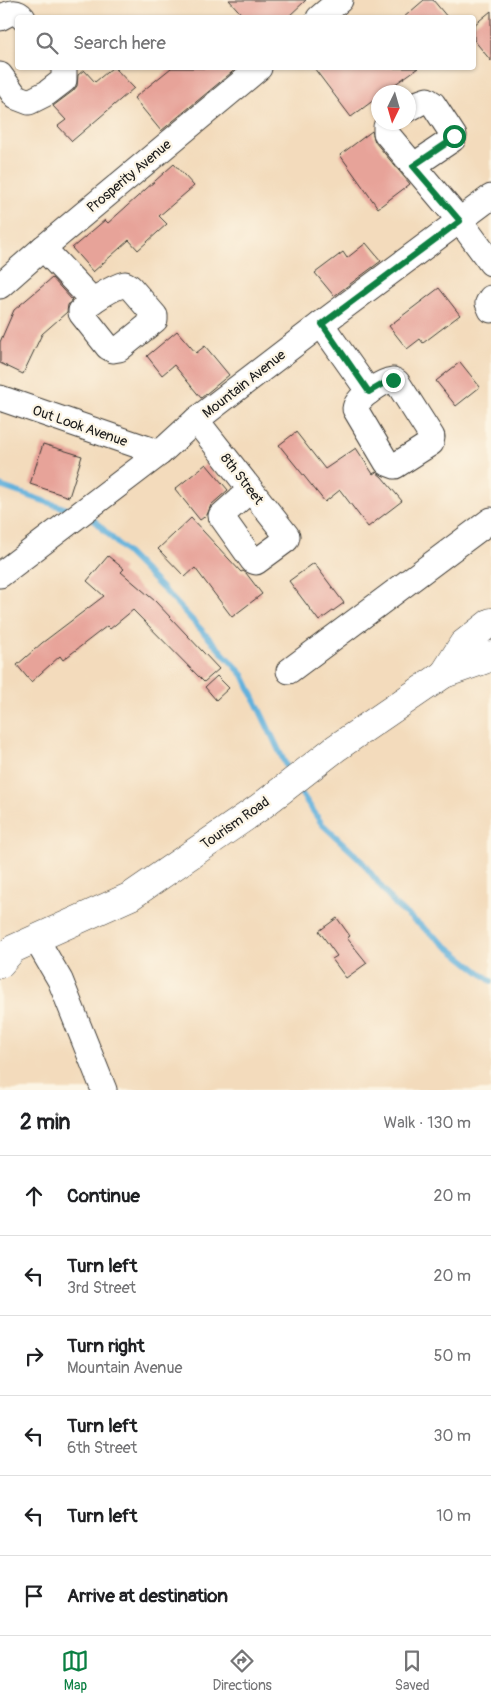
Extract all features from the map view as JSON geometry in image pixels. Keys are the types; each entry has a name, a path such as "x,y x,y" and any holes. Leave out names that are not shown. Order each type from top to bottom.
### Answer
{"main road":[{"name":"Tourism Road","path":"444,674 463,644 491,622"},
{"name":"Tourism Road","path":"12,950 132,896 260,807 336,748 444,674 484,660 491,655"}],"street":[{"path":"322,15 340,0"},
{"path":"0,18 14,12 21,15"},
{"path":"0,75 16,97 30,102 47,93 64,80 64,70"},
{"name":"Prosperity Avenue","path":"0,286 257,70"},
{"path":"413,166 453,139 454,136 433,104 427,100 416,105"},
{"path":"388,130 413,166 460,221 491,263"},
{"name":"Mountain Avenue","path":"1,573 160,453 196,420 491,197"},
{"path":"43,248 93,302"},
{"path":"491,298 488,303 491,310"},
{"path":"322,324 369,392"},
{"name":"Out Look Avenue","path":"0,398 160,453"},
{"name":"8th Street","path":"196,420 288,536 286,540 258,562 254,561 221,516 250,490"},
{"path":"289,671 491,520"},
{"path":"12,950 60,980 104,1090"}],"building":[{"path":"229,0 306,0 290,15 242,15"},
{"path":"424,0 433,0 446,15 406,15"},
{"path":"491,11 491,61 476,42 476,23"},
{"path":"84,70 95,82 110,70 117,70 134,88 72,141 58,126 66,120 53,106 73,91 77,86 78,75"},
{"path":"169,70 235,70 161,131 134,98"},
{"path":"316,70 415,70 394,85 371,85 371,102 351,117"},
{"path":"372,131 375,142 410,184 378,208 340,155"},
{"path":"174,164 194,186 159,216 167,224 138,250 129,240 93,272 72,248 105,220 108,223"},
{"path":"366,243 381,261 334,296 315,273 343,252 347,258"},
{"path":"52,278 72,300 68,305 67,312 42,334 23,374 0,363 0,342 14,310"},
{"path":"439,288 460,315 423,343 420,339 407,349 389,326"},
{"path":"177,331 196,353 205,346 229,375 201,398 174,365 162,375 147,356"},
{"path":"460,362 480,387 456,406 436,381"},
{"path":"296,432 325,469 356,448 373,474 376,472 382,477 402,501 368,527 340,490 325,502 279,445"},
{"path":"43,444 82,456 69,497 30,484"},
{"path":"206,464 228,490 211,505 207,515 200,520 175,489"},
{"path":"191,518 241,572 246,573 262,594 232,617 195,568 185,577 158,549"},
{"path":"108,556 124,569 121,572 155,601 219,669 204,682 133,610 110,629 107,626 63,660 60,656 31,682 17,665 42,643 104,596 87,581"},
{"path":"314,563 344,603 319,621 289,581"},
{"path":"217,676 229,688 216,700 205,687"},
{"path":"337,918 350,936 347,938 367,963 346,978 332,959 337,956 319,931"}],"waterway":[{"path":"0,486 73,511"},
{"path":"87,516 91,517 169,595 243,675 291,776"},
{"path":"297,787 322,824 360,859 396,906 491,981"}],"route":[{"path":"393,380 369,392 322,324 460,221 413,166 453,139 454,136"}]}
